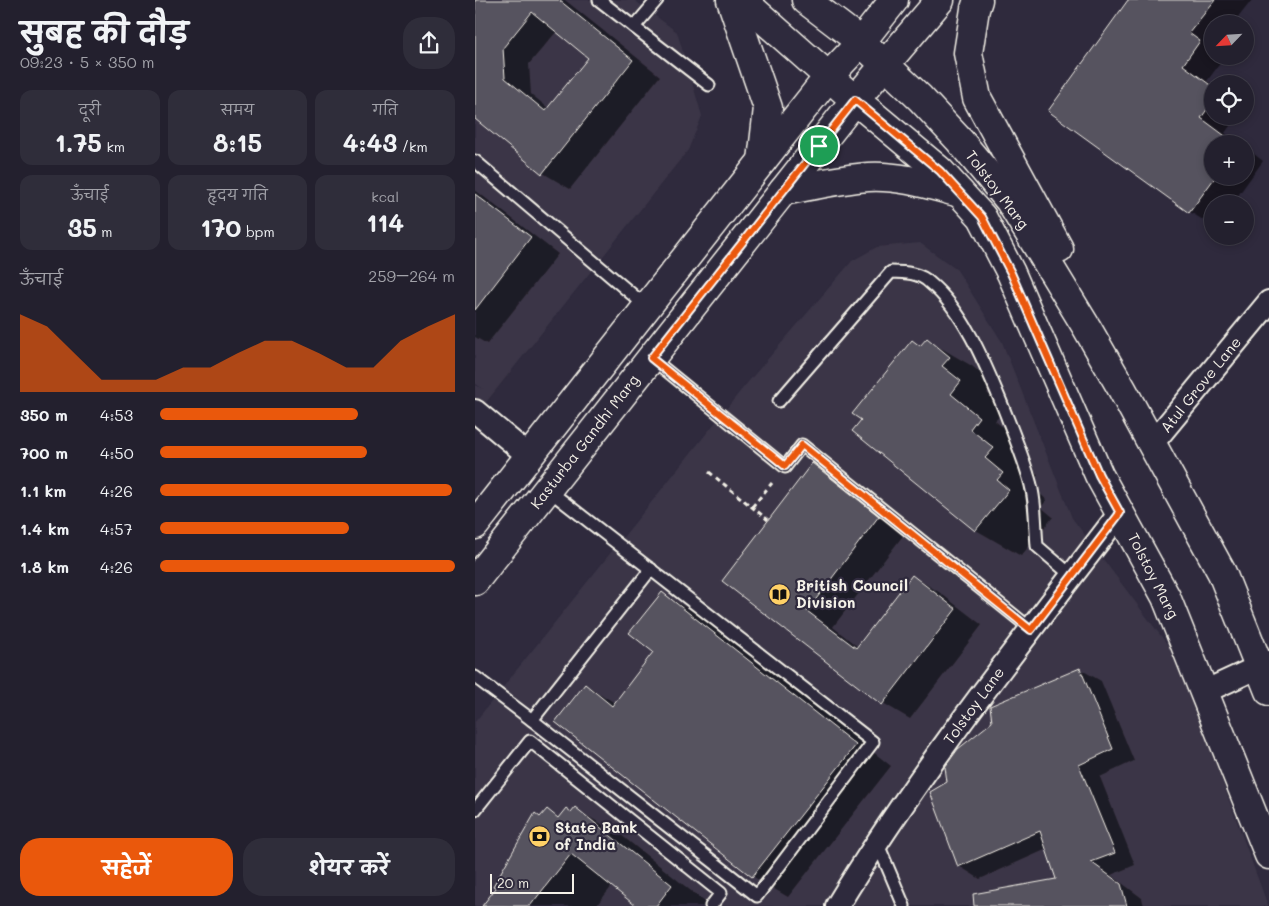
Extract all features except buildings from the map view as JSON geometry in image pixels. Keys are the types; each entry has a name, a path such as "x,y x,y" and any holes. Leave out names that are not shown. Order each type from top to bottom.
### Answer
{"main road":[{"path":"731,0 768,108 762,161"},
{"name":"Tolstoy Marg","path":"742,0 855,100 940,171 982,217 1011,273 1099,475 1166,597 1269,855"},
{"name":"Tolstoy Marg","path":"806,0 861,42 920,98 1009,200 1122,389 1222,573 1264,664 1269,691"},
{"path":"475,525 829,76 861,42 894,0"},
{"name":"Kasturba Gandhi Marg","path":"475,581 855,100 939,0"},
{"path":"978,0 968,53 977,98 1092,309 1122,389"},
{"path":"783,191 868,177 890,177 915,181 960,193"}],"street":[{"name":"Atul Grove Lane","path":"1151,445 1269,302"},
{"path":"475,411 529,456"},
{"name":"Tolstoy Lane","path":"837,906 877,842 972,707 1120,513"},
{"path":"1204,692 1264,664"}],"lane":[{"path":"599,0 709,85"},
{"path":"634,27 657,0"},
{"path":"475,161 647,307"},
{"path":"779,401 891,272 909,272 930,282 954,310 982,355 1030,479 1037,546 1072,576"},
{"path":"651,358 785,466 802,445 1031,630"},
{"path":"475,677 757,896 873,742 547,489"},
{"path":"532,720 651,569"},
{"path":"475,810 530,741 721,893 711,906"},
{"path":"877,842 904,906"}],"path":[{"path":"752,507 785,466"},
{"path":"709,472 769,520"}],"shaded area":[{"path":"475,0 634,0 677,32 702,116 688,150 475,416 475,385 483,389 475,383"},
{"path":"920,243 957,270 1002,342 1072,518 1176,656 1268,906 475,906 475,722 743,388 852,261 877,247"}],"place":[{"name":"British Council Division","path":"780,595"},
{"name":"State Bank of India","path":"539,837"}],"route":[{"path":"855,100 940,171 982,217 1011,273 1099,475 1120,513 1031,630 802,445 785,466 651,358 819,146 855,100"}]}
